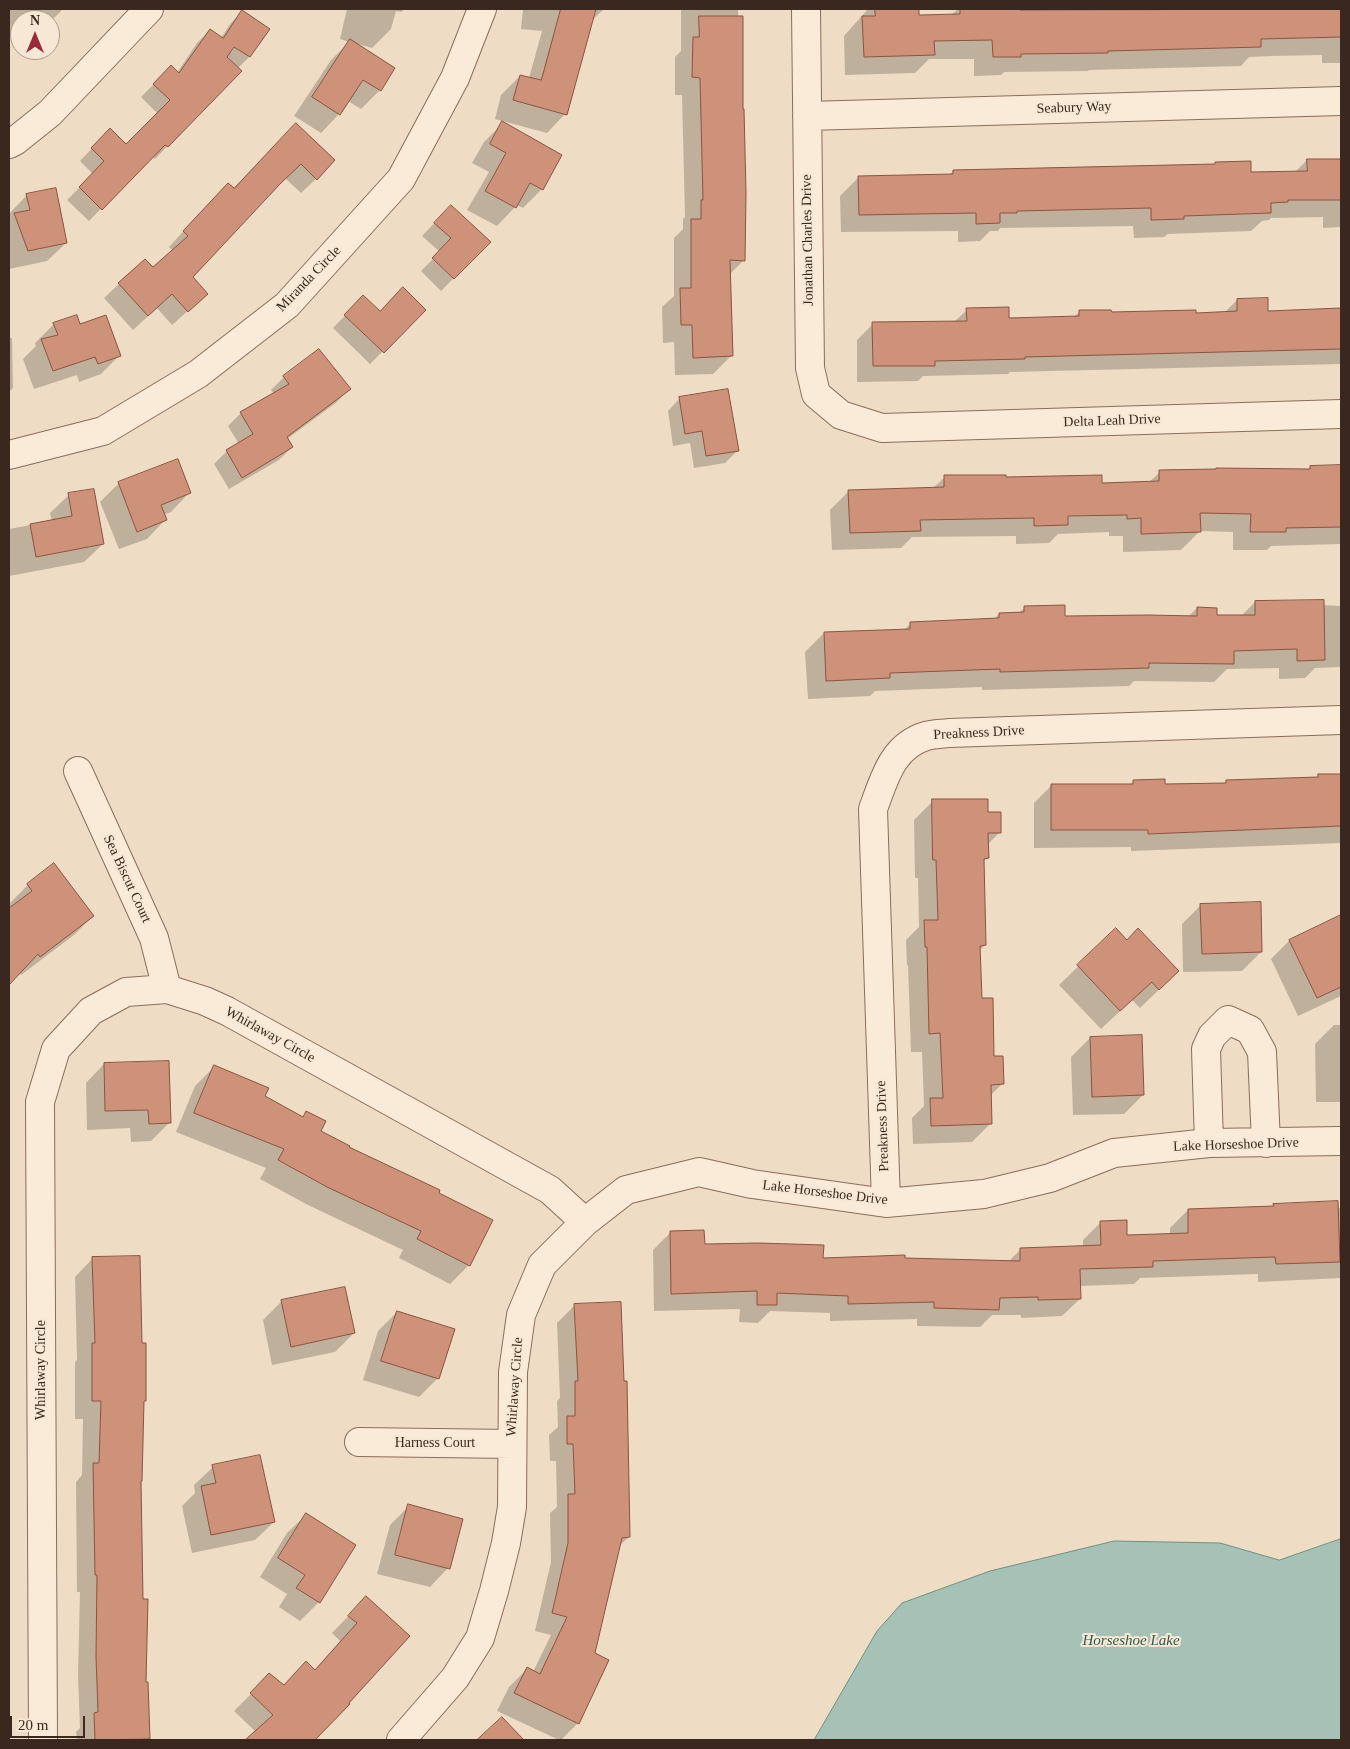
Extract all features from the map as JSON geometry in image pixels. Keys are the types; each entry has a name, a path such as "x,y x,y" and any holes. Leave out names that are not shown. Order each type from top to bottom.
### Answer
{"street":[{"path":"9,144 15,142 50,113 149,9"},
{"name":"Miranda Circle","path":"9,455 104,431 198,374 287,305 401,179 455,78 482,9"},
{"name":"Jonathan Charles Drive","path":"806,9 810,368 816,394 841,415 882,428"},
{"name":"Seabury Way","path":"807,116 1341,100"},
{"name":"Delta Leah Drive","path":"882,428 1341,414"},
{"name":"Preakness Drive","path":"886,1203 873,809 886,774 900,750 925,736 949,733 1341,720"},
{"name":"Sea Biscut Court","path":"78,772 154,938 167,989"},
{"name":"Whirlaway Circle","path":"43,1740 40,1102 56,1049 91,1011 126,992 167,989 205,1001 227,1011 550,1190 585,1222 542,1265 521,1314 513,1372 510,1516 494,1591 480,1638 455,1678 401,1740"},
{"path":"1208,1143 1206,1049 1212,1036 1228,1020 1250,1030 1262,1052 1266,1143"},
{"name":"Lake Horseshoe Drive","path":"585,1222 626,1190 699,1172 752,1184 886,1203 984,1194 1050,1178 1114,1153 1208,1143 1341,1141"},
{"name":"Harness Court","path":"359,1442 512,1444"}],"water":[{"name":"Horseshoe Lake","path":"1341,1539 1341,1740 814,1740 877,1631 902,1603 990,1571 1114,1541 1220,1543 1279,1560"}],"building":[{"path":"561,9 596,9 567,115 513,100 520,75 541,80"},
{"path":"875,9 919,9 919,15 960,14 960,9 1341,9 1341,37 1261,39 1261,47 1108,51 1108,53 1021,54 1021,57 993,57 992,40 934,41 935,55 864,57 862,16 875,16"},
{"path":"242,10 270,29 250,57 234,47 227,57 242,71 168,147 165,145 102,210 79,187 104,161 91,148 110,128 126,144 170,100 153,84 171,65 179,73 210,29 223,38"},
{"path":"699,16 743,16 743,109 746,193 745,261 730,260 733,356 693,358 692,325 681,325 680,288 691,288 691,219 701,219 701,200 703,200 700,78 692,77 693,37 699,37"},
{"path":"350,39 395,68 381,91 363,80 340,115 312,97"},
{"path":"502,121 562,155 543,190 530,183 516,208 485,191 506,153 490,144"},
{"path":"296,123 335,160 317,180 301,164 281,183 193,277 208,294 188,312 172,294 148,316 118,283 145,259 153,267 188,236 183,231 228,183 234,188"},
{"path":"1307,159 1341,159 1341,200 1288,200 1288,202 1271,203 1271,213 1184,216 1184,219 1151,220 1151,208 1017,211 1017,213 1000,213 1000,223 976,224 976,213 859,215 858,176 953,174 953,170 1215,164 1215,162 1251,161 1251,172 1307,171"},
{"path":"56,188 67,243 28,251 14,213 30,210 26,194"},
{"path":"451,205 491,242 454,279 432,258 451,238 434,223"},
{"path":"403,287 426,310 384,353 344,315 363,295 380,311"},
{"path":"1268,298 1268,311 1341,308 1341,349 1025,357 1025,359 935,361 935,366 873,366 872,322 967,321 966,308 1009,307 1009,318 1079,316 1079,310 1111,310 1112,312 1196,310 1196,313 1237,311 1237,299"},
{"path":"77,315 80,324 106,315 121,356 98,364 95,357 53,371 41,339 58,335 53,323"},
{"path":"319,349 351,389 287,437 293,447 242,478 226,450 253,434 240,412 289,384 283,376"},
{"path":"728,389 739,451 706,456 702,431 685,434 679,397"},
{"path":"178,459 191,493 161,505 167,520 137,532 118,482"},
{"path":"1341,465 1341,527 1286,528 1286,532 1250,532 1251,514 1200,513 1201,532 1141,534 1141,518 1127,519 1127,515 1068,516 1068,525 1034,526 1034,518 920,520 921,531 850,533 848,490 944,487 944,475 1006,475 1006,477 1102,475 1102,483 1159,481 1159,470 1216,468 1310,469 1310,466"},
{"path":"94,489 104,544 36,557 30,524 72,516 68,493"},
{"path":"1324,600 1325,660 1297,661 1297,649 1234,651 1234,664 1149,663 1149,668 1000,672 1000,669 890,673 890,678 826,681 824,632 910,629 910,622 999,618 999,613 1024,612 1024,606 1065,605 1065,616 1197,616 1197,607 1217,608 1217,615 1255,615 1255,601"},
{"path":"1318,774 1341,774 1341,826 1148,834 1148,830 1051,830 1051,784 1133,784 1133,780 1165,779 1165,784 1226,783 1226,780 1318,777"},
{"path":"932,799 988,799 988,812 1001,812 1001,833 988,833 989,858 984,859 986,945 980,946 982,998 993,998 994,1056 1003,1056 1004,1084 991,1085 992,1124 931,1126 930,1098 943,1098 940,1033 929,1034 927,947 925,947 924,920 938,920 936,860 933,860"},
{"path":"54,863 94,916 40,957 38,954 9,985 9,908 32,891 27,884"},
{"path":"1261,902 1262,952 1202,954 1200,904"},
{"path":"1341,915 1341,987 1317,998 1289,940"},
{"path":"1116,928 1127,940 1138,928 1179,971 1159,990 1152,982 1120,1011 1077,965"},
{"path":"1142,1035 1144,1095 1092,1097 1090,1037"},
{"path":"169,1061 171,1123 149,1124 148,1110 105,1111 104,1063"},
{"path":"214,1065 269,1088 265,1096 303,1117 306,1111 326,1121 321,1131 349,1147 440,1190 439,1193 493,1220 470,1266 417,1239 421,1231 327,1187 278,1160 284,1149 194,1113"},
{"path":"1338,1201 1340,1262 1276,1264 1275,1257 1153,1261 1153,1267 1080,1269 1081,1299 1038,1300 1038,1297 1000,1298 999,1310 934,1308 934,1302 848,1304 848,1296 777,1293 777,1305 757,1305 757,1291 671,1294 670,1231 704,1230 705,1244 824,1245 823,1258 905,1255 905,1258 1020,1261 1020,1248 1101,1245 1100,1221 1127,1220 1127,1235 1188,1233 1188,1209 1274,1206 1273,1204"},
{"path":"140,1256 142,1343 146,1343 146,1401 144,1401 141,1481 143,1599 148,1599 146,1682 148,1682 150,1739 95,1740 94,1713 98,1712 96,1657 97,1575 95,1575 93,1463 99,1463 101,1401 92,1401 92,1343 95,1343 92,1257"},
{"path":"345,1287 355,1333 291,1347 281,1300"},
{"path":"621,1302 624,1381 627,1381 630,1537 622,1538 595,1653 609,1660 579,1724 514,1693 527,1667 540,1674 567,1617 552,1613 568,1543 568,1494 575,1494 573,1444 567,1444 567,1416 575,1416 575,1381 578,1381 574,1304"},
{"path":"397,1311 455,1329 439,1379 381,1361"},
{"path":"260,1455 275,1522 211,1535 201,1486 216,1483 212,1465"},
{"path":"408,1504 463,1519 450,1569 395,1555"},
{"path":"306,1513 356,1545 320,1603 296,1588 305,1575 278,1558"},
{"path":"366,1596 410,1636 350,1704 315,1740 245,1740 273,1715 250,1693 269,1673 284,1685 306,1661 315,1670 357,1623 348,1616"},
{"path":"502,1717 524,1740 477,1740"}]}
